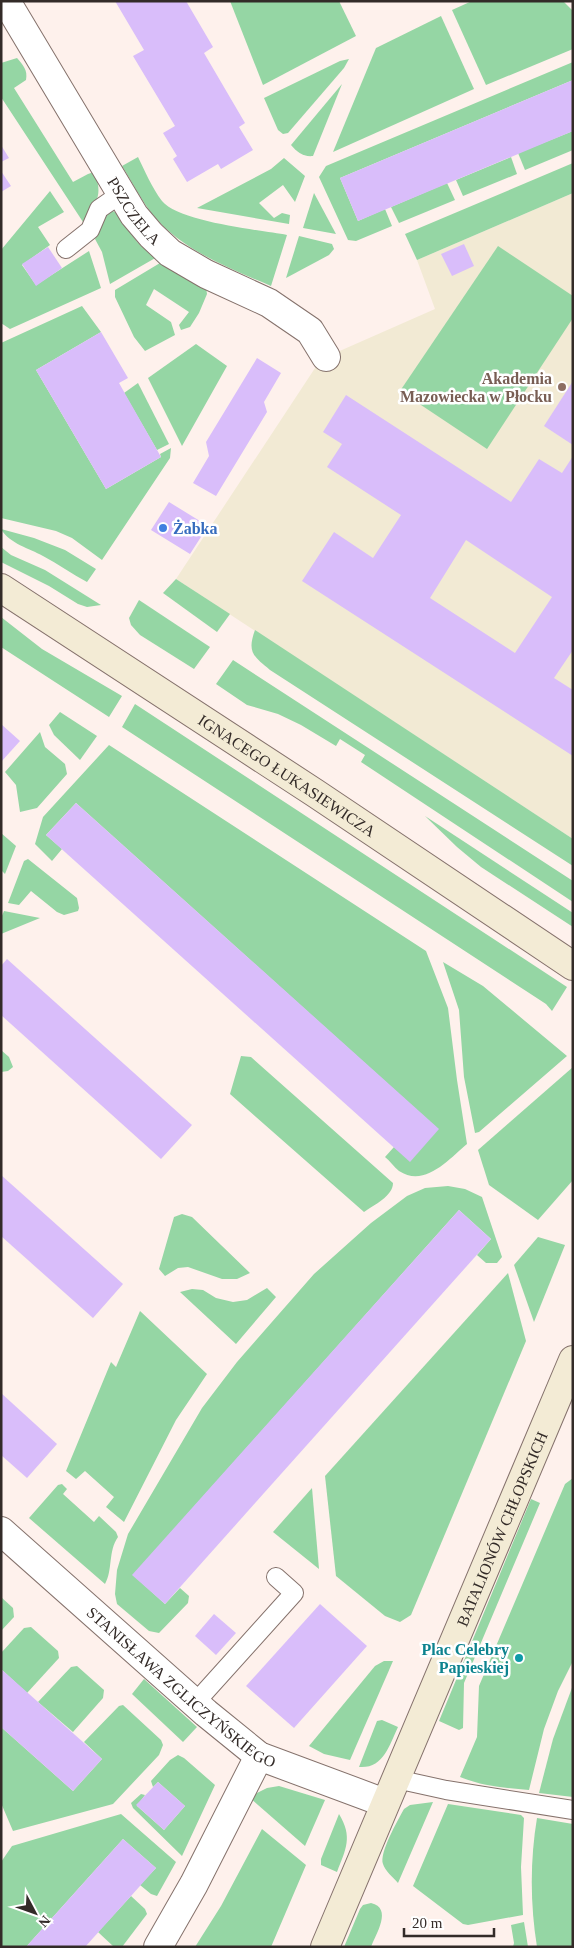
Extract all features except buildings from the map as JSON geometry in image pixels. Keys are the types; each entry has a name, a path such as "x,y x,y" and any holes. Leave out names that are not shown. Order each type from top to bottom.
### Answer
{"street":[{"name":"PSZCZELA","path":"6,1 134,215 151,235 170,253 206,274 269,303 310,331 326,357"},
{"name":"IGNACEGO ŁUKASIEWICZA","path":"1,588 315,792 573,966"},
{"name":"BATALIONÓW CHŁOPSKICH","path":"325,1947 573,1360"},
{"name":"STANISŁAWA ZGLICZYŃSKIEGO","path":"1,1531 195,1704 259,1756 286,1768 391,1791"},
{"path":"158,1947 194,1884 259,1756"}],"lane":[{"path":"66,249 90,230 99,209 122,194"},
{"path":"195,1704 294,1593 276,1577"},
{"path":"391,1791 446,1790 573,1810"}],"shaded area":[{"path":"573,193 573,839 176,579 319,362 326,357 435,309 417,260"}],"green space":[{"path":"230,1 339,1 356,36 263,85"},
{"path":"472,1 563,1 573,11 573,49 486,85 452,10"},
{"path":"441,16 474,89 333,152 376,48"},
{"path":"17,58 24,68 26,80 14,88 73,182 94,172 98,187 97,199 83,222 1,97 1,63"},
{"path":"349,59 344,68 288,133 283,134 278,130 264,98 340,61"},
{"path":"573,62 573,80 340,178 358,221 385,209 392,226 356,241 348,240 319,177 326,166"},
{"path":"342,84 313,156 306,156 300,153 291,145"},
{"path":"573,131 573,150 525,170 518,153"},
{"path":"138,157 158,196 171,208 202,220 287,235 271,286 192,249 165,228 153,215 122,166"},
{"path":"511,157 517,174 463,196 456,180"},
{"path":"284,158 305,176 295,202 283,185 259,203 274,218 282,213 290,215 289,224 197,208 271,169"},
{"path":"573,163 573,193 417,260 405,234"},
{"path":"447,183 455,200 399,223 391,207"},
{"path":"50,191 64,212 38,227 50,245 22,265 36,285 89,251 101,288 10,329 1,323 1,250"},
{"path":"314,193 336,234 303,228"},
{"path":"113,211 124,220 132,235 140,244 157,257 110,284 102,252 95,239 107,214"},
{"path":"299,236 332,244 334,249 329,255 286,278"},
{"path":"498,246 573,296 573,318 487,449 400,391"},
{"path":"160,263 200,282 206,287 207,294 199,313 190,327 181,330 179,325 189,312 154,289 146,305 171,322 175,335 145,351 134,337 115,297 115,290"},
{"path":"82,306 101,332 36,370 106,489 161,457 160,454 171,448 170,458 102,560 72,538 56,531 1,518 1,343"},
{"path":"196,344 227,366 182,446 148,378"},
{"path":"138,383 169,444 157,450 124,393"},
{"path":"1,529 34,538 65,550 96,569 87,582 15,542"},
{"path":"1,547 11,555 45,570 101,605 87,607 78,604 49,586 1,562"},
{"path":"176,579 230,614 217,632 163,593"},
{"path":"139,600 210,647 194,669 140,635 131,625 129,618"},
{"path":"1,617 42,649 122,696 109,717 1,647"},
{"path":"255,630 573,839 573,866 270,670 253,653 252,644"},
{"path":"233,660 573,881 573,902 361,762 365,755 340,739 336,746 278,714 247,705 216,684"},
{"path":"135,704 567,987 552,1011 546,1004 122,727"},
{"path":"60,712 97,736 80,760 54,735 49,725"},
{"path":"40,732 45,747 65,764 67,774 37,808 20,812 16,785 5,772"},
{"path":"109,745 426,951 448,1008 467,1144 444,1164 436,1170 418,1176 399,1171 385,1157 394,1147 438,1129 76,803 46,835 62,849 52,861 35,844 43,817"},
{"path":"425,816 573,913 573,927 481,867"},
{"path":"1,833 16,846 5,874 1,870"},
{"path":"28,859 77,898 78,911 64,915 57,912 31,891 19,905 8,903 24,861"},
{"path":"4,911 40,918 1,934 1,918"},
{"path":"443,962 483,986 567,1056 479,1132 475,1133 464,1077 459,1010"},
{"path":"1,1050 9,1057 13,1067 8,1071 1,1072"},
{"path":"241,1056 251,1057 393,1183 390,1192 364,1212 230,1094"},
{"path":"573,1067 573,1180 538,1220 489,1185 478,1150"},
{"path":"448,1186 465,1189 482,1197 502,1257 497,1263 486,1263 477,1255 491,1239 459,1210 133,1575 165,1604 180,1588 189,1596 188,1603 159,1633 149,1631 117,1604 115,1594 117,1570 128,1534 202,1408 237,1362 314,1274 371,1223 407,1196 425,1188"},
{"path":"182,1214 192,1217 250,1273 237,1279 222,1279 188,1267 178,1268 165,1276 159,1269 174,1217"},
{"path":"538,1237 565,1245 534,1322 514,1265"},
{"path":"508,1273 526,1341 411,1615 400,1622 385,1616 336,1576 325,1476"},
{"path":"267,1288 276,1297 236,1344 180,1292 192,1289 203,1290 216,1298 233,1302 247,1300"},
{"path":"140,1311 207,1374 176,1420 124,1522 106,1507 114,1497 85,1471 76,1479 66,1471 111,1362 116,1367"},
{"path":"573,1478 573,1661 558,1691 544,1729 529,1790 477,1783 460,1777 477,1737 479,1686 565,1484"},
{"path":"62,1484 67,1489 63,1494 94,1522 99,1516 116,1532 118,1537 113,1548 109,1573 105,1584 29,1518 58,1485"},
{"path":"312,1488 319,1569 273,1532"},
{"path":"531,1499 540,1503 464,1683 463,1728 459,1730 439,1721"},
{"path":"1,1597 13,1608 14,1617 1,1631"},
{"path":"31,1627 58,1651 59,1658 27,1693 1,1669 1,1653 24,1628"},
{"path":"384,1661 393,1661 350,1760 324,1754 309,1746 375,1666"},
{"path":"77,1666 104,1690 103,1698 73,1732 38,1702 71,1667"},
{"path":"144,1679 197,1727 183,1742 132,1694"},
{"path":"573,1685 573,1797 539,1793 553,1739"},
{"path":"123,1705 161,1740 163,1745 159,1755 113,1804 13,1831 1,1803 1,1727 73,1791 102,1759 84,1742 119,1706"},
{"path":"382,1720 398,1727 391,1742 380,1760 367,1767 359,1767 377,1721"},
{"path":"178,1755 215,1785 182,1856 133,1808 131,1803 141,1794 145,1795 137,1806 164,1830 185,1806 158,1782 153,1787 151,1781 170,1760"},
{"path":"279,1786 325,1800 305,1846 249,1797 267,1788"},
{"path":"433,1802 398,1883 387,1872 383,1864 384,1852 390,1837 404,1809 410,1805"},
{"path":"448,1804 521,1815 524,1818 521,1867 523,1915 468,1925 463,1924 413,1886"},
{"path":"121,1814 176,1862 157,1896 151,1894 140,1885 156,1868 123,1839 26,1947 1,1947 1,1862 12,1846"},
{"path":"339,1814 346,1830 347,1843 337,1872 321,1865 321,1859"},
{"path":"537,1818 573,1824 573,1947 537,1947 533,1915 532,1882"},
{"path":"262,1829 306,1865 271,1947 195,1947 221,1906"},
{"path":"131,1896 145,1909 147,1914 122,1947 114,1947 98,1932"},
{"path":"371,1903 378,1906 382,1916 379,1929 371,1947 344,1947 360,1909 363,1905"},
{"path":"524,1922 528,1947 513,1947 511,1925"}],"place":[{"name":"Akademia Mazowiecka w Płocku","path":"562,387"},
{"name":"Żabka","path":"163,528"},
{"name":"Plac Celebry Papieskiej","path":"519,1658"}]}
